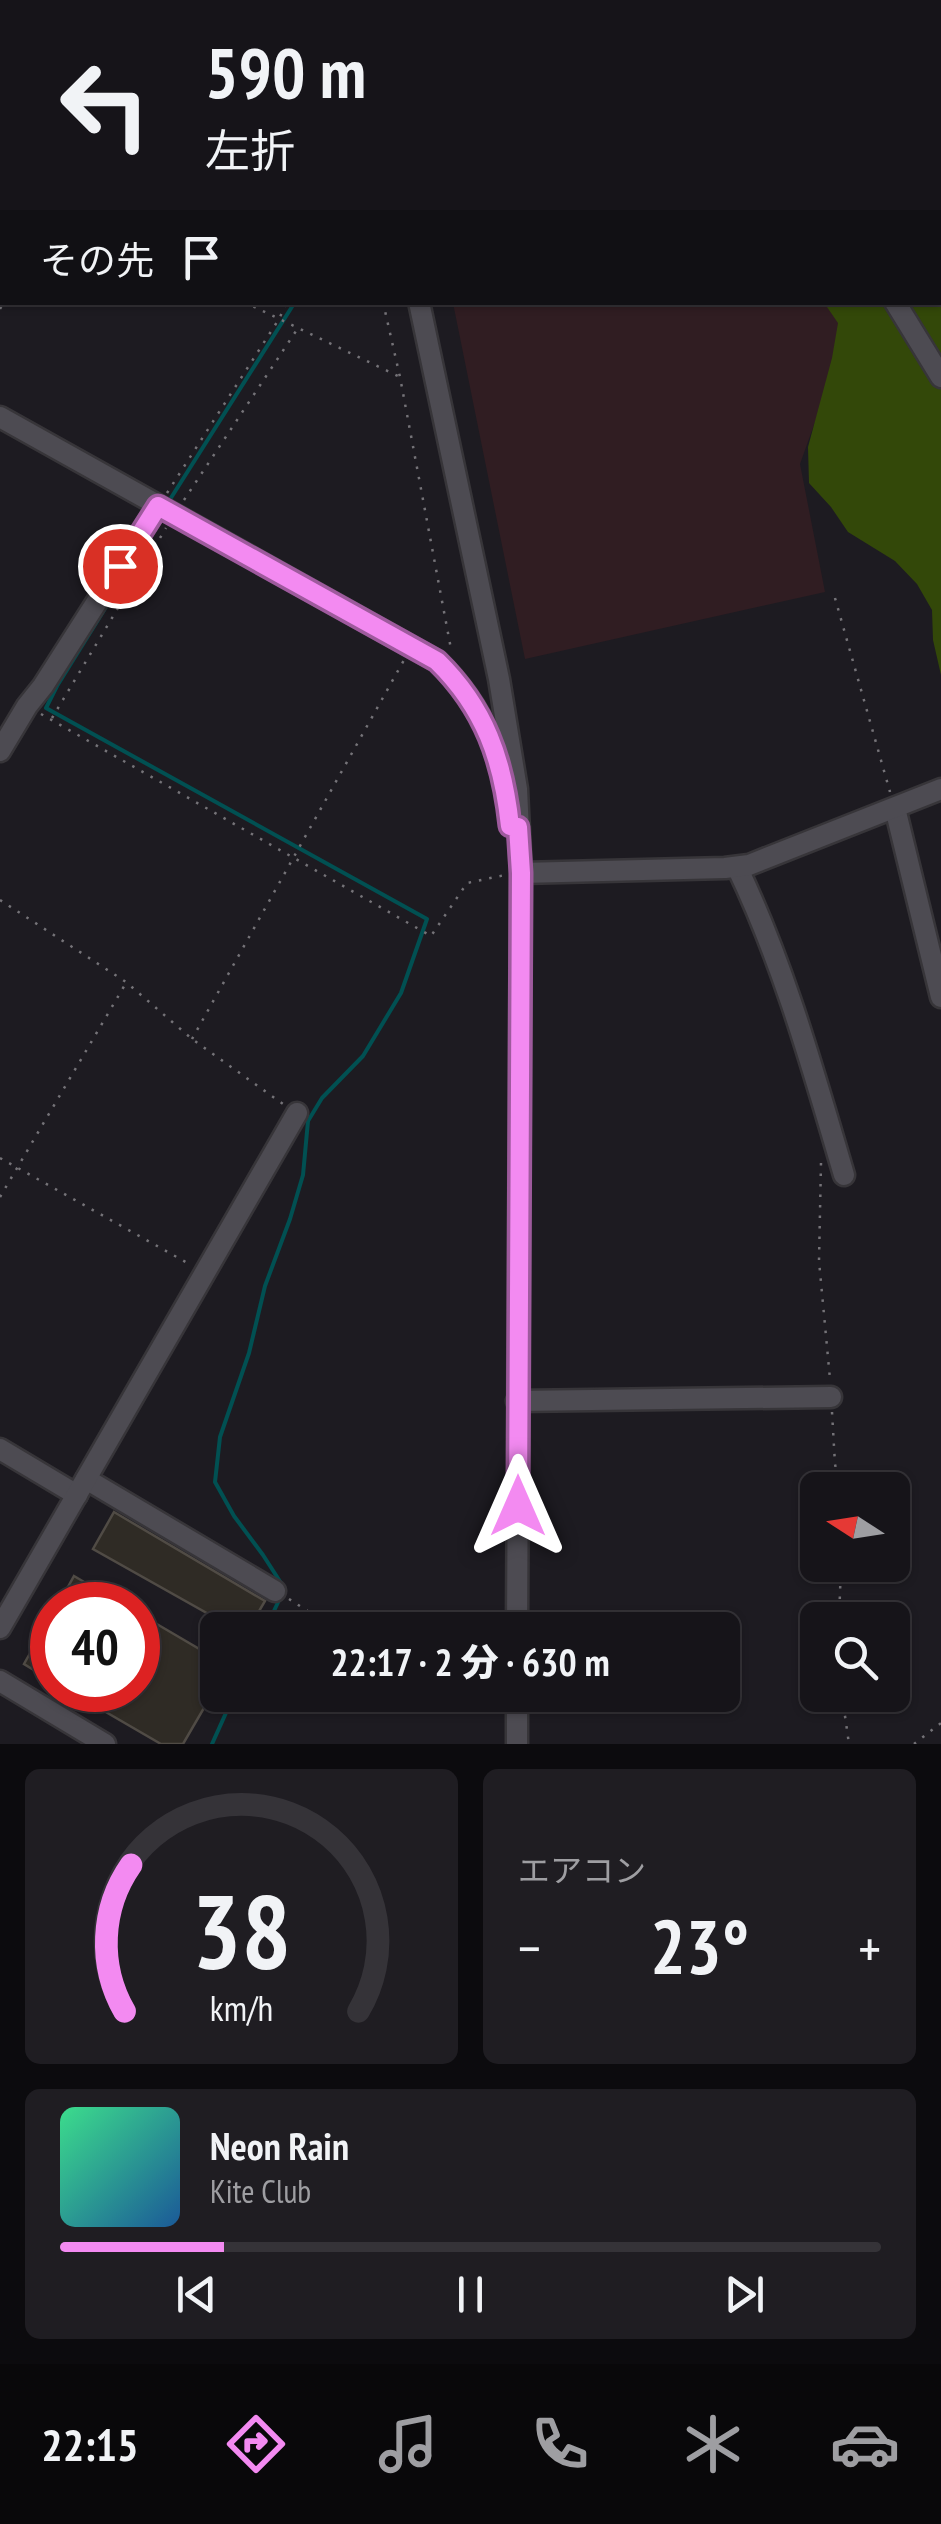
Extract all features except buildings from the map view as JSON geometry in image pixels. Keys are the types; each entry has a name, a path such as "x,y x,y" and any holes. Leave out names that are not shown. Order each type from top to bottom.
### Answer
{"street":[{"path":"421,305 499,678 518,789 521,873 517,1612"},
{"path":"897,305 941,377"},
{"path":"0,417 437,661 457,680 490,734 506,792 510,826 518,827"},
{"path":"0,751 158,506"},
{"path":"521,873 737,866 781,853 941,789"},
{"path":"894,808 941,997"},
{"path":"737,866 758,911 805,1042 844,1175"},
{"path":"0,1628 296,1113"},
{"path":"517,1401 831,1397"},
{"path":"0,1449 81,1487 274,1591"},
{"path":"0,1682 105,1744"},
{"path":"518,1712 518,1744"}],"path":[{"path":"250,305 400,377"},
{"path":"158,506 286,305"},
{"path":"384,305 457,680"},
{"path":"835,598 894,808"},
{"path":"192,1039 412,646"},
{"path":"27,706 431,936 467,883 521,873"},
{"path":"0,900 126,982 192,1039 296,1113"},
{"path":"0,1197 126,982"},
{"path":"0,1158 205,1272"},
{"path":"821,1160 819,1261 837,1472"},
{"path":"274,1591 312,1612"},
{"path":"844,1712 848,1744"},
{"path":"914,1744 941,1722"}],"shaded area":[{"path":"453,305 834,305 851,321 800,464 825,592 525,659"}],"green space":[{"path":"941,305 941,675 933,640 932,610 917,584 895,561 848,532 809,483 808,447 838,323 827,307"}],"waterway":[{"path":"169,501 293,305"},
{"path":"124,578 46,708 427,919 401,993 363,1056 322,1098 308,1121 303,1175 220,1437 215,1482 281,1583"},
{"path":"273,1612 281,1596"},
{"path":"212,1744 226,1712"}],"route":[{"path":"120,566 158,506 437,661 457,680 490,734 506,792 510,826 518,827 521,873 518,1506"}]}
